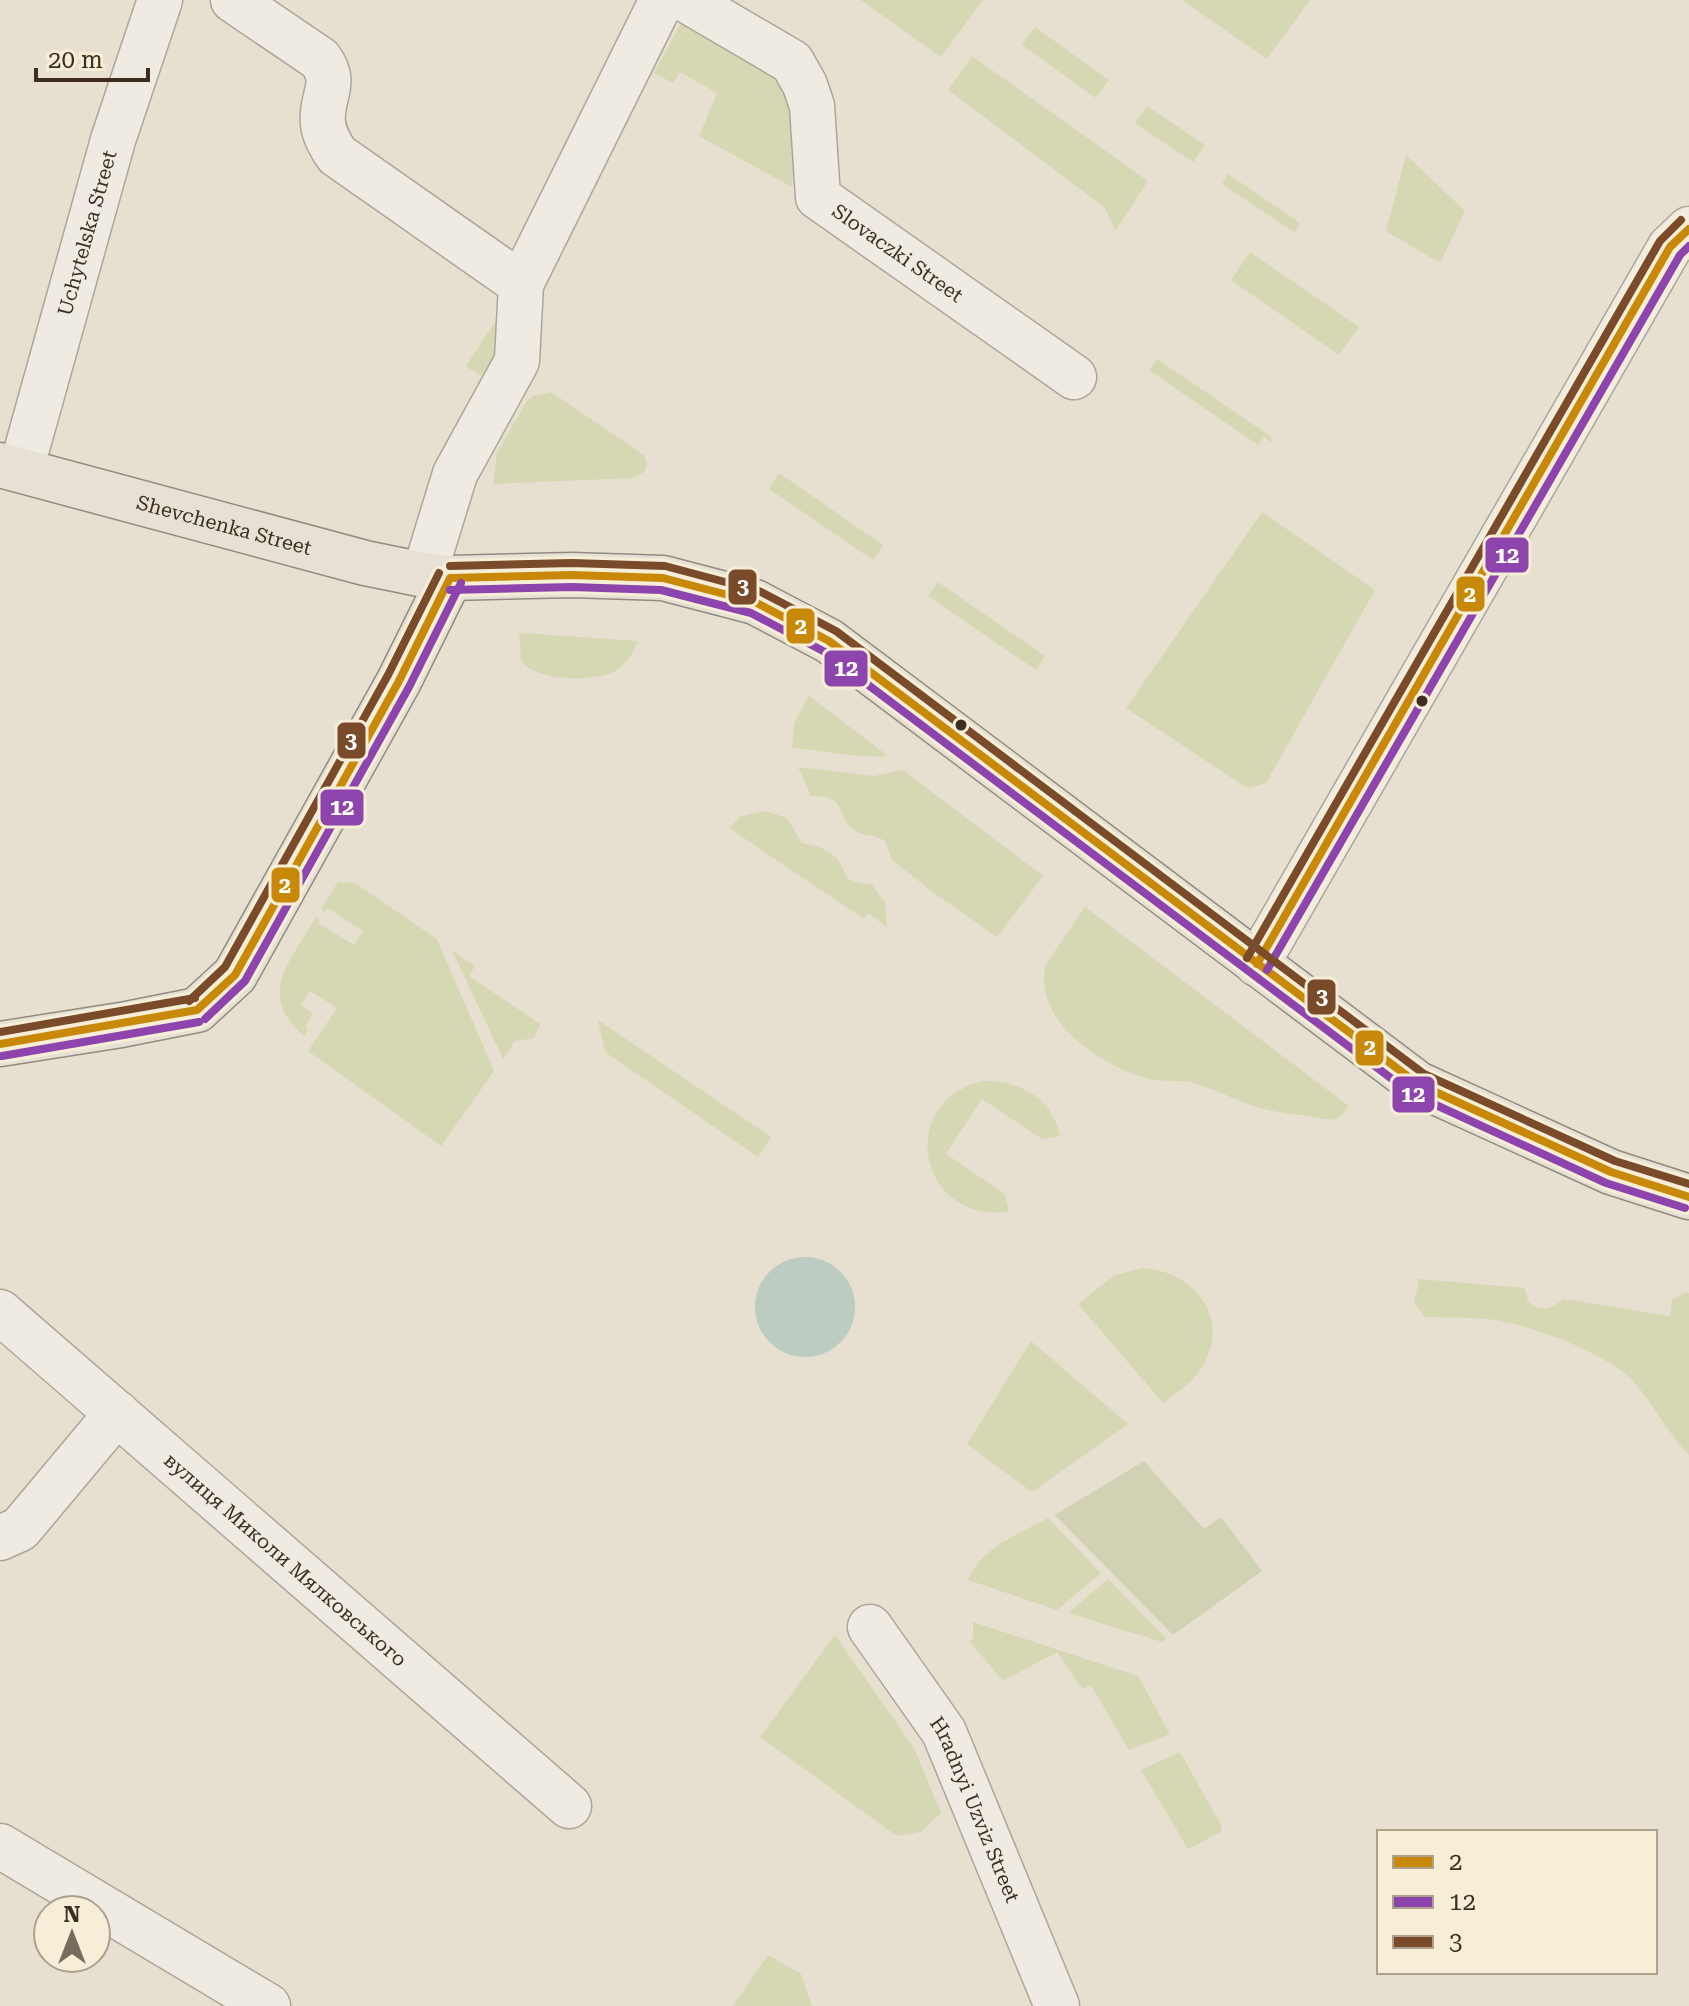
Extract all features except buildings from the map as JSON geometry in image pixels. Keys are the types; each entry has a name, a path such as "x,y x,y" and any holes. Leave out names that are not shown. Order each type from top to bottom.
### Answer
{"main road":[{"name":"Shevchenka Street","path":"10,467 365,563 437,576 663,578 755,602 829,641 1418,1084 1611,1172 1689,1197"},
{"path":"0,1044 197,1010 235,975 392,694 437,576"}],"street":[{"name":"Uchytelska Street","path":"10,467 160,0"},
{"path":"233,0 320,59 329,71 323,115 326,138 337,155 521,284"},
{"path":"437,576 455,474 517,361 521,284 662,0"},
{"name":"Slovaczki Street","path":"686,0 792,62 812,106 818,197 1074,377"},
{"path":"1257,964 1670,247 1689,229"},
{"name":"вулиця Миколи Мялковського","path":"0,1312 569,1806"},
{"path":"0,1538 20,1529 117,1413"},
{"name":"Hradnyi Uzviz Street","path":"870,1627 944,1732 1057,2006"},
{"path":"0,1846 268,2006"}],"green space":[{"path":"861,0 983,0 941,57"},
{"path":"1182,0 1310,0 1267,59"},
{"path":"686,14 777,74 796,114 792,187 699,136 717,93 680,72 673,83 654,73"},
{"path":"1035,27 1109,80 1096,98 1022,45"},
{"path":"972,56 1148,181 1115,231 1105,208 948,90"},
{"path":"1147,106 1205,145 1193,162 1135,123"},
{"path":"1406,155 1465,211 1440,263 1386,231"},
{"path":"1228,174 1300,223 1295,233 1222,184"},
{"path":"1250,252 1359,327 1339,355 1231,280"},
{"path":"497,319 499,347 481,376 466,366"},
{"path":"1157,359 1273,438 1271,442 1264,437 1258,445 1149,370"},
{"path":"551,392 644,455 647,463 645,471 634,478 493,484 497,453 526,402 533,396"},
{"path":"779,473 883,545 873,560 769,489"},
{"path":"1262,512 1375,590 1266,783 1247,788 1126,708"},
{"path":"938,582 1045,656 1036,670 928,596"},
{"path":"519,635 638,641 629,658 615,671 595,677 569,678 543,674 525,665 521,660"},
{"path":"809,696 888,756 792,748 794,723"},
{"path":"798,767 874,776 903,770 1043,876 997,937 892,860 885,841 854,830 831,799 811,796"},
{"path":"765,811 787,818 802,843 830,852 852,881 872,885 885,902 887,927 868,913 864,919 729,828 741,816"},
{"path":"338,882 355,883 437,939 494,1071 441,1146 308,1051 337,1008 310,991 301,1005 313,1014 305,1027 308,1030 304,1036 289,1021 282,1006 282,977 316,917 320,920 318,923 354,945 363,931 328,908 325,912 321,909"},
{"path":"1085,907 1349,1106 1344,1113 1330,1120 1264,1109 1194,1083 1145,1078 1090,1051 1059,1021 1049,1003 1044,984 1046,964"},
{"path":"452,950 475,966 469,976 540,1024 534,1038 515,1041 503,1059"},
{"path":"598,1020 771,1137 758,1157 605,1052"},
{"path":"984,1081 1010,1084 1032,1094 1050,1111 1060,1136 1042,1139 982,1099 946,1154 1005,1194 1009,1212 978,1211 954,1199 937,1181 929,1158 929,1134 937,1111 956,1092"},
{"path":"1143,1268 1179,1279 1193,1289 1211,1317 1213,1334 1200,1370 1188,1384 1163,1403 1078,1304 1115,1275"},
{"path":"1419,1279 1525,1288 1528,1301 1541,1308 1550,1307 1563,1299 1670,1316 1672,1300 1689,1293 1689,1455 1641,1390 1620,1370 1585,1350 1523,1326 1487,1319 1425,1317 1414,1303"},
{"path":"1031,1341 1128,1424 1032,1492 967,1444"},
{"path":"1144,1461 1204,1529 1221,1517 1262,1571 1173,1635 1055,1515"},
{"path":"1048,1518 1101,1573 1057,1610 968,1580 991,1550"},
{"path":"1108,1579 1166,1638 1162,1642 1068,1613"},
{"path":"973,1622 1138,1676 1170,1734 1129,1750 1091,1685 1082,1689 1057,1652 1003,1681 969,1641 973,1639"},
{"path":"835,1635 914,1748 941,1813 921,1832 897,1836 760,1737"},
{"path":"1180,1752 1221,1825 1221,1832 1188,1849 1141,1770"},
{"path":"768,1955 801,1974 812,2006 733,2006"}],"shaded area":[{"path":"805,1257 824,1261 840,1272 851,1288 855,1307 851,1326 840,1342 824,1353 805,1357 786,1353 770,1342 759,1326 755,1307 759,1288 770,1272 786,1261"}],"transit line":[{"name":"3","path":"1247,958 1660,241 1681,220"},
{"name":"2","path":"1257,964 1670,247 1689,229"},
{"name":"12","path":"1267,970 1680,255 1689,246"},
{"name":"3","path":"450,566 572,563 665,566 759,591 836,631 1424,1074 1615,1161 1689,1184"},
{"name":"3","path":"189,1001 225,967 388,675 439,573"},
{"name":"2","path":"0,1044 197,1010 235,975 399,681 450,578 572,575 663,578 755,602 829,641 1418,1084 1611,1172 1689,1197"},
{"name":"12","path":"205,1019 245,981 409,687 461,583"},
{"name":"12","path":"450,590 572,587 661,590 751,613 823,651 1412,1094 1606,1183 1685,1208"},
{"name":"3","path":"0,1032 195,998"},
{"name":"12","path":"2,1056 199,1022"}]}
